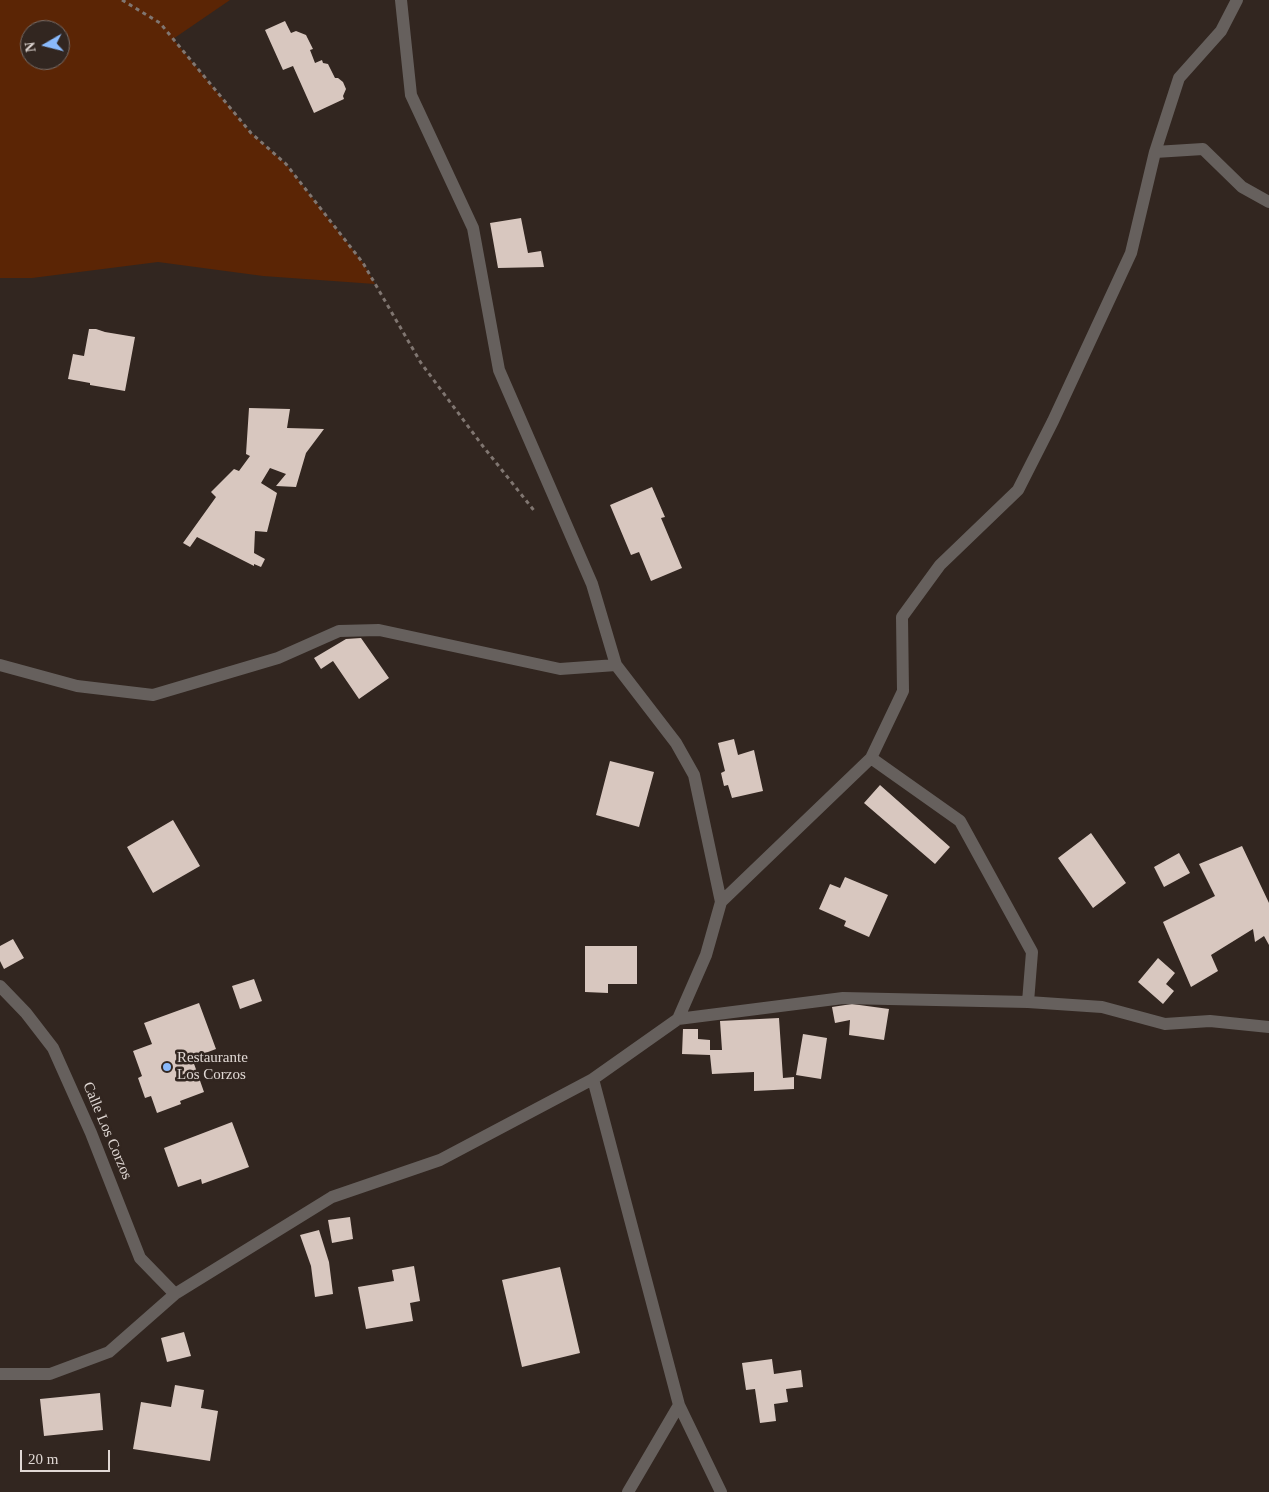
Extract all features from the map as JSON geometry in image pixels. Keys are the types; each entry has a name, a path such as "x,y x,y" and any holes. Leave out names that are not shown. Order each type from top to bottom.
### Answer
{"street":[{"path":"401,0 411,95 473,228 499,370 592,584 616,665 676,743 694,775 721,902 706,955 678,1019"},
{"path":"721,902 871,758 903,691 902,617 940,565 1018,490 1053,421 1131,253 1155,152 1179,78 1221,30 1237,0"},
{"path":"1155,152 1203,149 1242,187 1269,202"},
{"path":"0,664 76,686 153,695 278,658 339,631 379,630 560,669 616,665"},
{"path":"871,758 960,821 1032,952 1028,1002"},
{"name":"Calle Los Corzos","path":"0,986 26,1013 53,1048 91,1133 140,1258 175,1294"},
{"path":"0,1374 50,1374 109,1352 175,1294 332,1197 440,1160 593,1080 678,1019 843,998 1028,1002 1102,1007 1165,1024 1210,1022 1269,1027"},
{"path":"593,1080 679,1405 721,1492"},
{"path":"628,1492 679,1405"}],"path":[{"path":"122,0 160,22 251,132 286,164 363,263 421,363 482,446 537,515"}],"shaded area":[{"path":"0,0 230,0 173,39 251,133 286,164 363,263 375,284 263,276 158,262 32,278 0,278"}],"building":[{"path":"285,21 291,33 296,31 306,35 313,49 310,50 315,63 322,60 323,63 328,64 335,78 343,82 346,89 343,96 344,99 314,113 293,66 283,70 265,30"},
{"path":"521,218 528,253 541,251 544,267 498,268 490,223"},
{"path":"89,329 135,337 125,391 68,379 73,354 84,356"},
{"path":"249,408 290,409 287,428 324,429 306,453 296,487 276,486 286,474 270,468 261,483 277,493 267,532 255,531 254,553 265,559 261,567 254,564 254,566 197,537 190,547 183,543 216,497 211,492 234,469 239,471 250,456 246,454"},
{"path":"652,487 665,517 661,518 682,568 651,581 639,552 631,555 610,505"},
{"path":"361,638 389,678 359,699 333,661 321,669 314,658 346,639"},
{"path":"734,739 738,755 754,750 763,791 732,798 728,785 724,786 721,773 725,771 718,743"},
{"path":"610,761 654,772 639,827 596,815"},
{"path":"880,785 950,847 935,864 864,803"},
{"path":"173,820 200,866 153,893 127,847"},
{"path":"1091,833 1126,883 1093,908 1058,858"},
{"path":"1242,846 1269,903 1269,945 1264,936 1255,942 1253,929 1211,955 1218,971 1191,987 1163,922 1215,896 1199,864"},
{"path":"1179,853 1190,873 1164,887 1154,867"},
{"path":"845,877 888,895 869,937 844,926 846,921 819,909 830,884 840,888"},
{"path":"13,939 24,958 4,969 0,961 0,946"},
{"path":"585,946 637,946 637,984 608,984 608,993 585,992"},
{"path":"1158,958 1175,973 1166,984 1174,991 1163,1004 1138,982"},
{"path":"254,979 262,1001 240,1009 232,986"},
{"name":"Restaurante Los Corzos","path":"199,1003 216,1049 192,1058 204,1092 180,1101 181,1104 157,1113 151,1096 145,1098 138,1078 142,1076 133,1051 152,1044 144,1023"},
{"path":"852,1004 889,1009 884,1040 849,1035 850,1020 835,1023 832,1007"},
{"path":"779,1018 783,1078 794,1077 794,1089 754,1091 754,1072 712,1074 710,1055 682,1054 683,1029 698,1029 698,1039 710,1040 710,1050 722,1050 720,1021"},
{"path":"803,1034 827,1038 821,1079 796,1075"},
{"path":"232,1122 249,1167 202,1184 201,1179 178,1187 164,1148"},
{"path":"350,1217 353,1239 332,1243 328,1220"},
{"path":"319,1230 329,1262 333,1294 315,1297 311,1266 300,1235"},
{"path":"414,1266 420,1301 410,1303 413,1321 366,1329 358,1287 394,1281 392,1270"},
{"path":"560,1267 580,1353 522,1367 502,1280"},
{"path":"184,1332 191,1356 167,1362 161,1338"},
{"path":"772,1359 774,1374 801,1370 803,1387 786,1389 788,1402 774,1404 776,1421 760,1423 755,1389 746,1390 742,1363"},
{"path":"175,1385 204,1390 201,1408 218,1411 210,1461 133,1449 141,1402 171,1407"},
{"path":"100,1393 103,1430 44,1436 40,1399"}],"place":[{"name":"Restaurante Los Corzos","path":"167,1067"}]}
